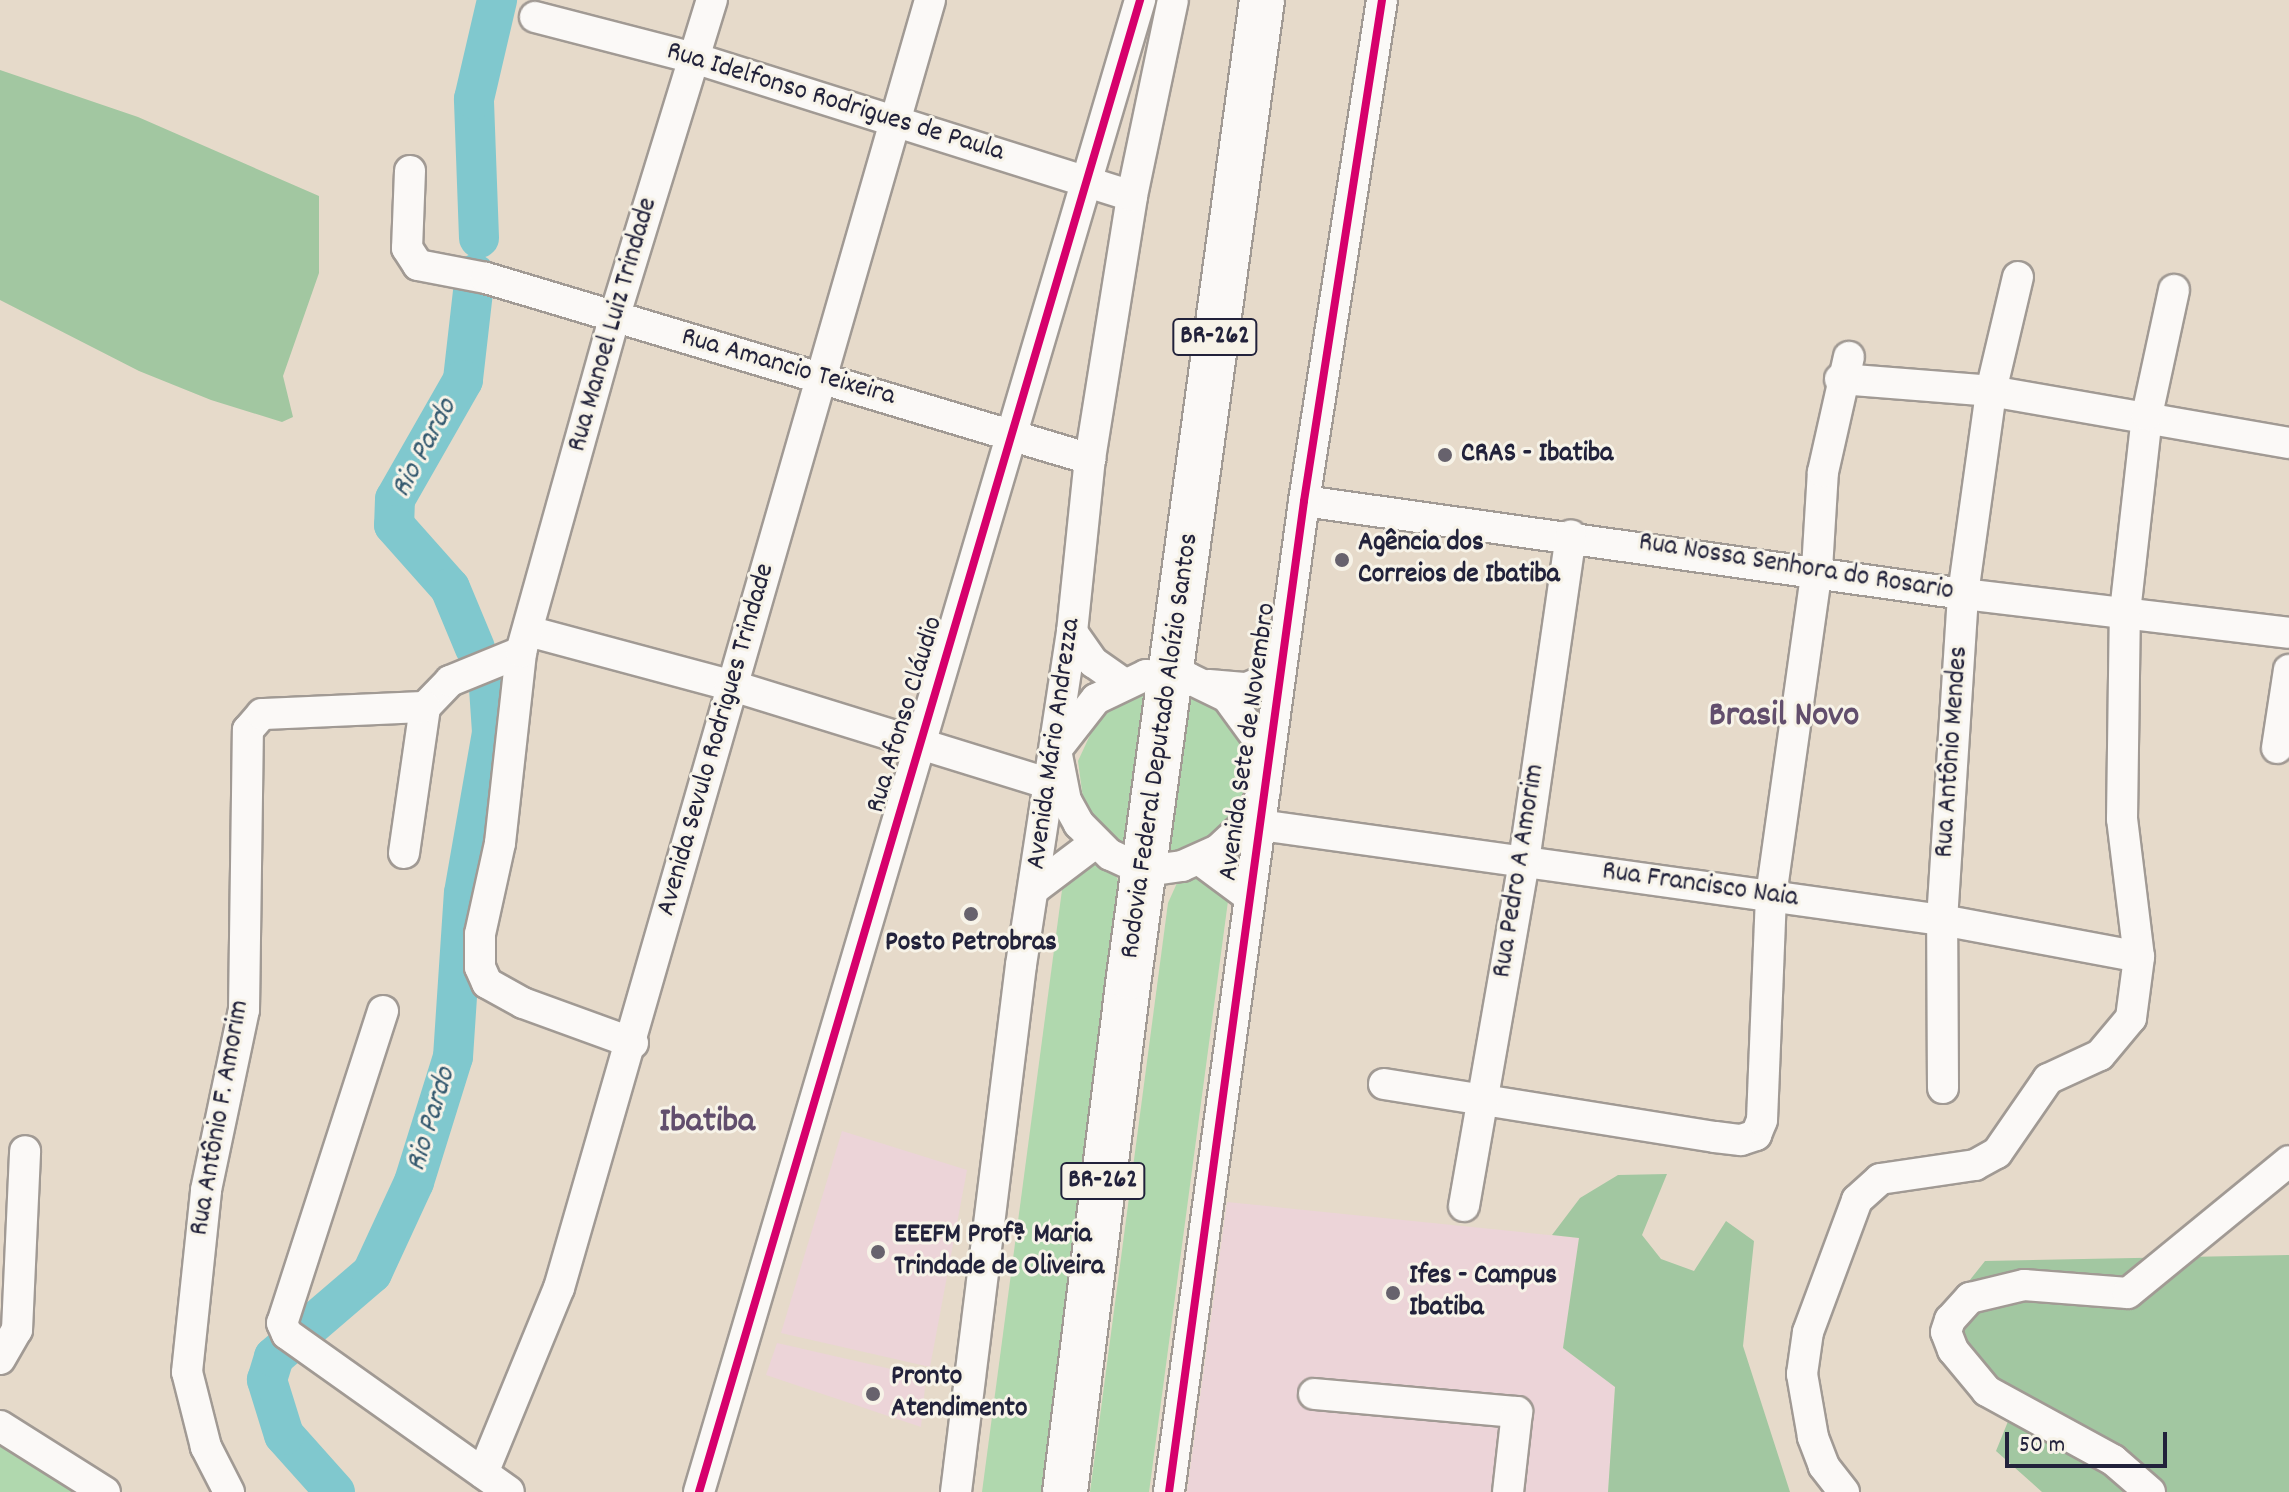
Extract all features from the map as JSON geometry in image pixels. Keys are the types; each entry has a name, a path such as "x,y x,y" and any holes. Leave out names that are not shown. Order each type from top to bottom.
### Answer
{"highway":[{"name":"Rodovia Federal Deputado Aloízio Santos","path":"1065,1492 1145,871 1188,679 1262,0"}],"street":[{"name":"Rua Manoel Luiz Trindade","path":"633,1043 523,1003 487,983 480,967 480,934 506,799 510,651 712,0"},
{"name":"Avenida Sevulo Rodrigues Trindade","path":"483,1473 559,1288 633,1043 730,685 823,379 930,0"},
{"name":"Avenida Sete de Novembro","path":"1169,1492 1304,501 1382,0"},
{"path":"1135,1 1172,6"},
{"name":"Rua Afonso Cláudio","path":"699,1492 717,1443 1014,432 1087,181 1135,1"},
{"name":"Avenida Mário Andrezza","path":"956,1492 1034,889 1072,632 1090,459 1132,196 1172,6"},
{"name":"Rua Idelfonso Rodrigues de Paula","path":"535,17 694,58 1132,196"},
{"name":"Rua Amancio Teixeira","path":"410,171 410,258 418,265 468,274 1014,432 1090,459"},
{"name":"Rua Antônio Mendes","path":"1943,1088 1942,920 1963,594 1991,391 2018,277"},
{"path":"1844,1492 1824,1466 1813,1437 1802,1374 1808,1332 1857,1200 1880,1179 1975,1165 1997,1153 2048,1079 2100,1055 2118,1038 2131,1018 2139,957 2122,819 2125,612 2147,415 2174,290"},
{"path":"1384,1084 1483,1096 1741,1140 1756,1135 1762,1120 1771,896 1817,569 1823,472 1844,368 2147,415 2289,443"},
{"name":"Rua Nossa Senhora do Rosario","path":"1304,501 1817,569 1963,594 2289,633"},
{"name":"Rua Pedro A Amorim","path":"1464,1206 1524,861 1571,535"},
{"path":"1072,632 1093,662 1123,683"},
{"path":"1188,679 1245,716 1257,738 1265,789 1233,838 1200,860 1145,871 1095,843 1066,801 1056,750 1084,710 1123,683 1188,679 1227,689 1263,681 1286,636"},
{"path":"404,853 425,707 450,681 510,651 730,685 1049,784"},
{"path":"2277,748 2289,670"},
{"name":"Rua Antônio F. Amorim","path":"229,1492 206,1447 187,1372 206,1190 244,1010 248,730 262,714 425,707"},
{"name":"Rua Francisco Naia","path":"1260,825 1942,920 2139,957"},
{"path":"1034,889 1095,843"},
{"path":"1200,860 1250,897"},
{"path":"383,1011 282,1323 287,1334 313,1349 509,1492"},
{"path":"0,1359 17,1330 25,1151"},
{"path":"2150,1492 2103,1453 1987,1391 1953,1350 1946,1332 1950,1320 1970,1298 2024,1285 2128,1293 2289,1161"},
{"path":"1314,1394 1517,1412 1508,1492"},
{"path":"0,1426 105,1492"}],"shaded area":[{"name":"EEEFM Profª Maria Trindade de Oliveira","path":"842,1131 967,1170 930,1367 781,1333"},
{"name":"Ifes - Campus Ibatiba","path":"1227,1202 1579,1238 1563,1348 1615,1386 1608,1492 1187,1492"},
{"name":"Pronto Atendimento","path":"777,1343 926,1377 921,1427 766,1375"}],"green space":[{"path":"0,70 138,117 319,196 319,273 283,376 293,417 282,422 211,400 139,371 0,300"},
{"path":"1157,690 1133,852 1096,826 1084,806 1078,761 1097,720 1114,705"},
{"path":"1187,694 1207,701 1238,731 1246,751 1246,794 1238,814 1207,844 1166,855"},
{"path":"1091,861 1112,868 1122,888 1041,1492 982,1492 1062,890 1064,879"},
{"path":"1197,874 1225,890 1228,901 1149,1492 1090,1492 1168,903 1177,883"},
{"path":"1667,1174 1642,1235 1661,1259 1694,1271 1726,1221 1754,1241 1743,1346 1790,1492 1608,1492 1615,1387 1563,1348 1579,1238 1552,1235 1580,1198 1618,1175"},
{"path":"2289,1255 2289,1492 2042,1492 1996,1451 2011,1414 1938,1320 1985,1261"},
{"path":"0,1433 92,1492 0,1492"}],"waterway":[{"name":"Rio Pardo","path":"479,238 474,99 497,0"},
{"name":"Rio Pardo","path":"475,274 463,380 395,499 394,525 450,588 475,648"},
{"name":"Rio Pardo","path":"335,1492 284,1435 267,1380 274,1357 372,1273 414,1182 453,1057 464,893 492,732 488,674"}],"cycle path":[{"path":"699,1492 1140,0"},
{"path":"1169,1492 1304,501 1382,0"}],"place":[{"name":"CRAS - Ibatiba","path":"1445,455"},
{"name":"Agência dos Correios de Ibatiba","path":"1342,560"},
{"name":"Posto Petrobras","path":"971,914"},
{"name":"EEEFM Profª Maria Trindade de Oliveira","path":"878,1252"},
{"name":"Ifes - Campus Ibatiba","path":"1393,1293"},
{"name":"Pronto Atendimento","path":"873,1394"}],"district":[{"name":"Brasil Novo","path":"1784,718"},
{"name":"Ibatiba","path":"707,1124"}]}
